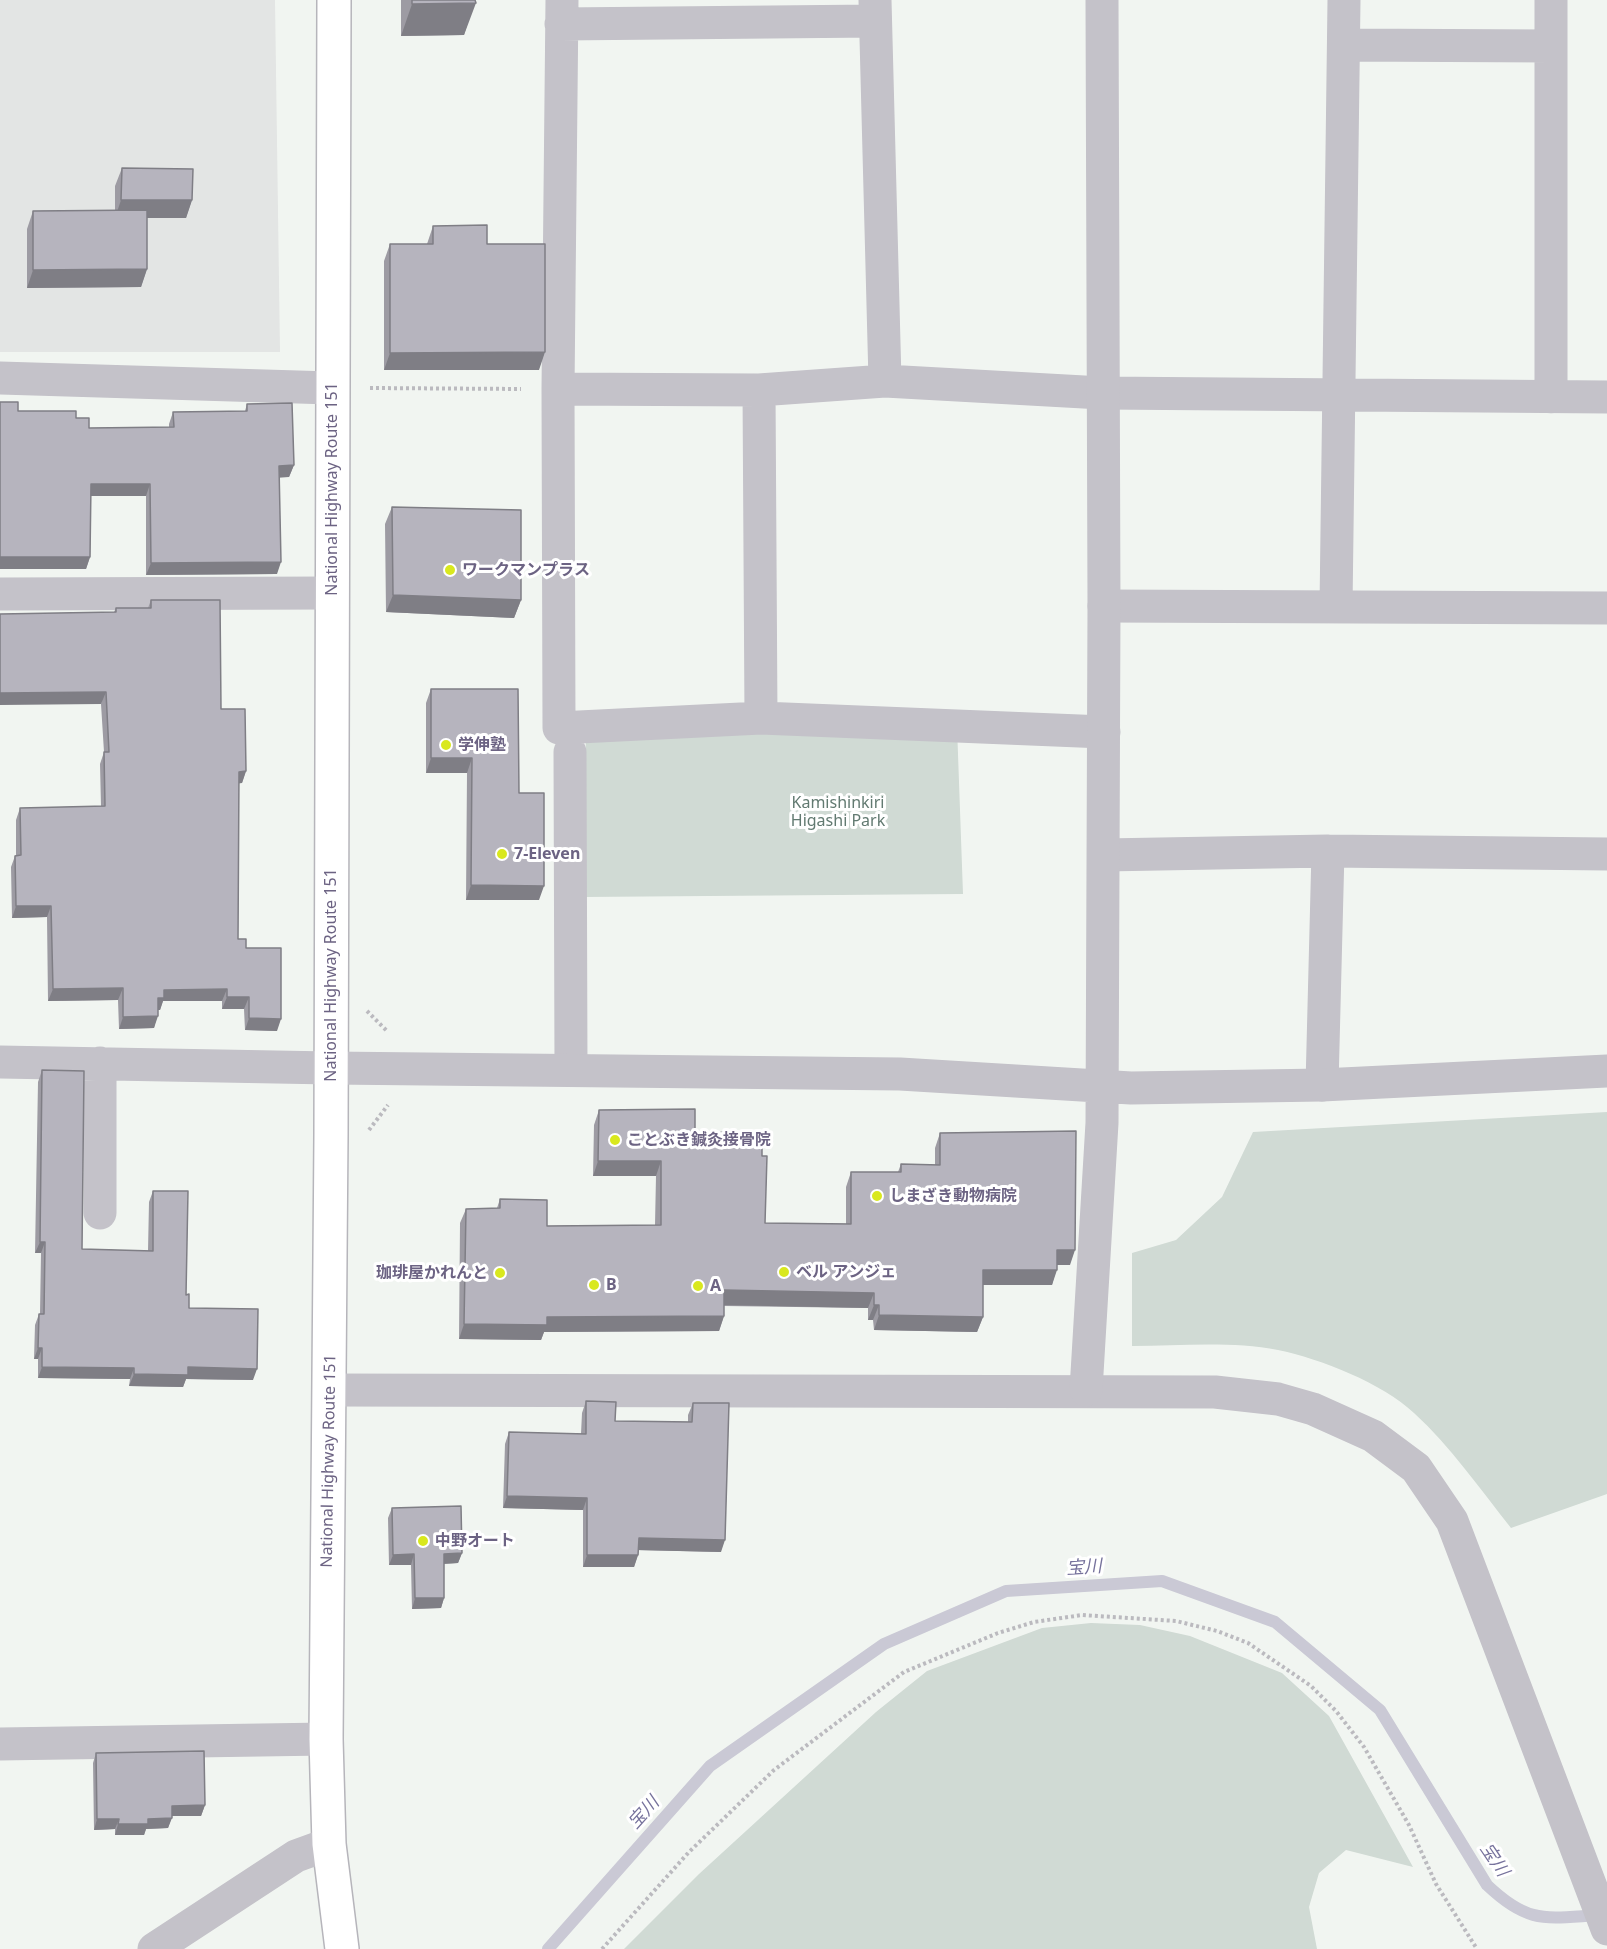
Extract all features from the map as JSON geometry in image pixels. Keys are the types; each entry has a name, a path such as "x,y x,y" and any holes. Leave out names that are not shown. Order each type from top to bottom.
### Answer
{"highway":[{"name":"National Highway Route 151","path":"334,0 331,388 330,1390 326,1739 329,1844 342,1949"}],"street":[{"path":"1086,1390 1102,1086 1104,606 1102,0"},
{"path":"1336,607 1344,0"},
{"path":"1551,0 1551,397"},
{"path":"885,381 875,11 562,12 558,389 559,728 761,718 1104,732"},
{"path":"1344,45 1551,46"},
{"path":"0,378 331,388"},
{"path":"558,389 759,390 885,381 1102,393 1607,397"},
{"path":"759,390 761,718"},
{"path":"0,594 332,593"},
{"path":"1104,606 1607,608"},
{"path":"570,752 571,1070"},
{"path":"1104,855 1328,851 1607,854"},
{"path":"1322,1085 1328,851"},
{"path":"0,1062 900,1074 1102,1086 1322,1085 1607,1071"},
{"path":"100,1063 100,1213"},
{"path":"330,1390 1215,1392 1278,1399 1313,1409 1373,1436 1416,1468 1452,1521 1607,1929"},
{"path":"0,1744 326,1739"},
{"path":"154,1949 305,1850 329,1844"}],"path":[{"path":"366,388 558,389"},
{"path":"602,1949 689,1852 774,1770 904,1672 998,1633 1034,1622 1082,1615 1176,1621 1217,1631 1248,1643 1311,1686 1336,1711 1364,1747 1409,1825 1436,1884 1477,1949"}],"shaded area":[{"path":"0,0 275,0 280,352 0,352"}],"green space":[{"name":"Kamishinkiri Higashi Park","path":"957,726 963,894 582,897 586,736"},
{"path":"1607,1112 1607,1494 1511,1528 1428,1426 1401,1402 1368,1382 1313,1359 1260,1347 1132,1346 1132,1253 1176,1240 1222,1197 1253,1132"},
{"path":"1091,1623 1140,1625 1190,1636 1282,1673 1329,1716 1413,1867 1346,1850 1319,1873 1309,1907 1317,1949 624,1949 699,1874 876,1712 927,1671 1042,1628"}],"building":[{"path":"412,0 475,0 476,3 412,4"},
{"path":"122,168 193,169 192,200 121,200"},
{"path":"147,210 147,269 33,270 33,211"},
{"path":"487,225 487,244 545,244 545,352 390,353 390,244 433,244 433,226"},
{"path":"0,402 18,402 18,411 76,411 76,418 89,418 89,428 174,427 173,412 247,411 247,404 292,403 294,465 279,466 281,562 151,563 150,484 91,484 90,557 0,557"},
{"name":"ワークマンプラス","path":"392,507 521,510 521,600 393,595"},
{"path":"151,600 220,600 221,709 245,709 246,771 239,772 238,939 246,939 246,948 281,948 281,1019 249,1018 249,997 227,997 227,989 164,990 164,998 158,998 158,1016 123,1017 123,988 53,989 51,906 16,906 15,856 21,855 20,808 105,806 104,752 109,752 106,692 0,693 0,614 116,612 116,608 151,608"},
{"path":"431,689 518,689 519,793 544,793 544,886 471,885 472,758 431,758"},
{"path":"42,1070 84,1071 82,1249 153,1251 153,1191 188,1191 186,1295 189,1294 189,1308 258,1309 257,1369 188,1367 188,1375 134,1374 134,1368 42,1367 42,1348 38,1348 39,1314 44,1314 45,1242 40,1242"},
{"path":"695,1109 695,1132 762,1133 762,1156 767,1156 765,1223 851,1224 851,1172 901,1172 901,1164 940,1165 940,1133 1076,1131 1075,1250 1057,1250 1057,1270 983,1270 983,1317 879,1315 879,1305 874,1305 874,1293 724,1290 724,1316 547,1317 547,1325 464,1324 466,1209 500,1208 500,1199 547,1200 547,1226 661,1225 661,1161 598,1161 599,1110"},
{"path":"586,1401 616,1402 615,1421 692,1422 693,1403 729,1403 725,1540 639,1538 638,1555 587,1555 587,1498 507,1496 509,1432 586,1434"},
{"path":"461,1506 462,1553 444,1554 444,1598 415,1598 414,1554 393,1555 392,1508"},
{"path":"204,1751 205,1805 172,1806 172,1818 148,1819 148,1824 118,1824 119,1819 97,1819 96,1753"}],"waterway":[{"name":"宝川","path":"548,1949 710,1766 884,1644 1006,1591 1162,1581 1275,1622 1380,1710 1487,1885 1502,1898 1527,1913 1539,1916 1600,1915"}],"place":[{"name":"ワークマンプラス","path":"450,570"},
{"name":"学伸塾","path":"446,745"},
{"name":"7-Eleven","path":"502,854"},
{"name":"ことぶき鍼灸接骨院","path":"615,1140"},
{"name":"しまざき動物病院","path":"877,1196"},
{"name":"ベル アンジェ","path":"784,1272"},
{"name":"珈琲屋かれんと","path":"500,1273"},
{"name":"B","path":"594,1285"},
{"name":"A","path":"698,1286"},
{"name":"中野オート","path":"423,1541"}]}
